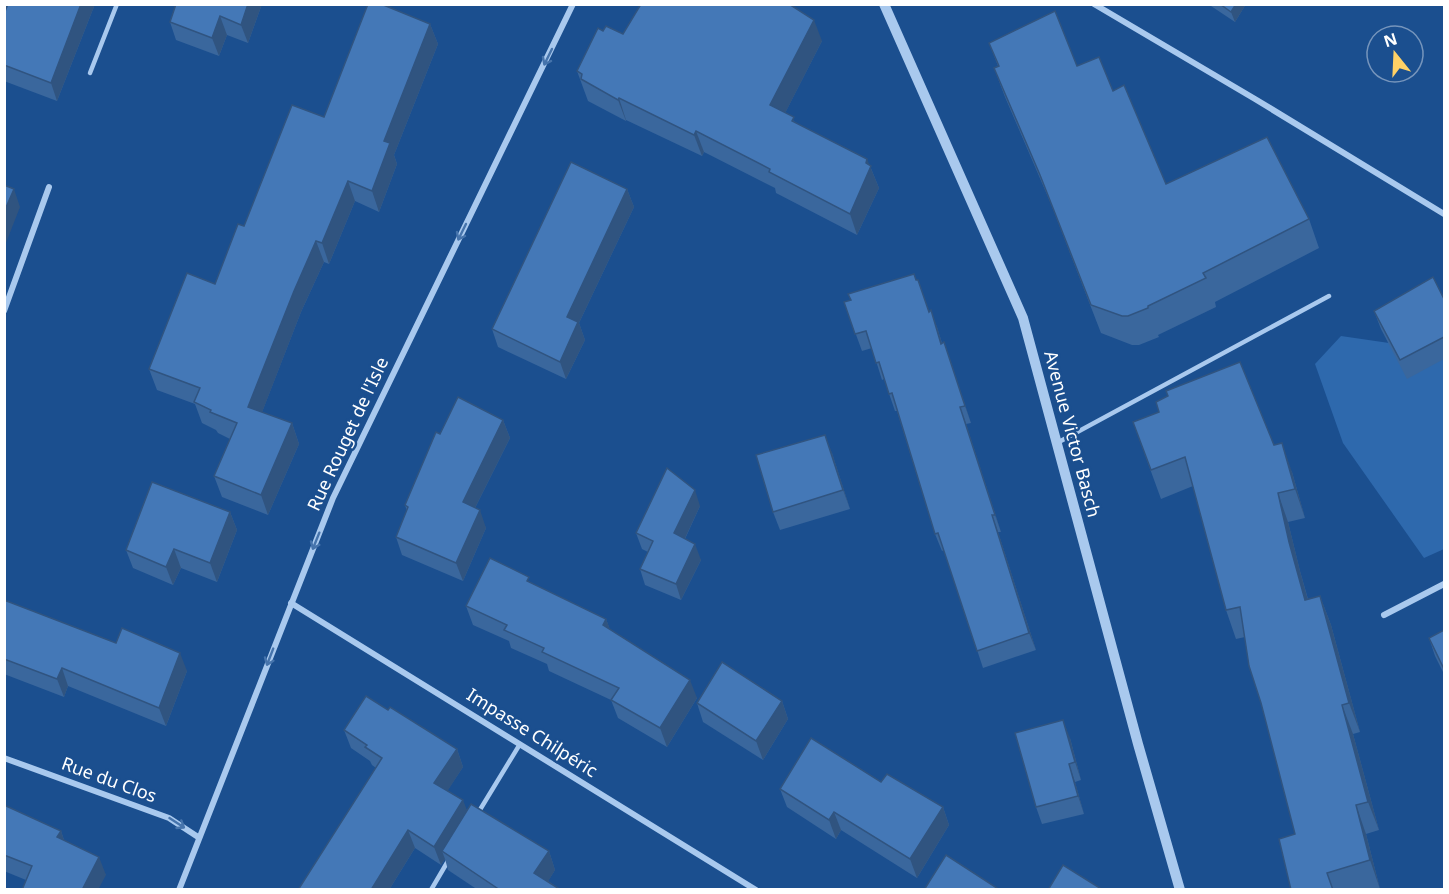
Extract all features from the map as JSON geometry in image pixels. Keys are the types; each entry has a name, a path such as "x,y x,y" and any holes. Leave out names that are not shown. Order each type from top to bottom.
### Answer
{"street":[{"name":"Rue Rouget de l'Isle","path":"179,890 333,498 573,4"},
{"name":"Avenue Victor Basch","path":"884,4 1023,318 1138,744 1180,890"},
{"path":"1094,4 1444,214"},
{"path":"4,311 49,187"},
{"path":"1384,615 1444,584"},
{"name":"Impasse Chilpéric","path":"291,603 756,890"},
{"name":"Rue du Clos","path":"4,758 169,818 198,837"}],"lane":[{"path":"90,73 117,4"},
{"path":"1057,443 1329,296"},
{"path":"473,822 520,744"},
{"path":"431,890 449,860"}],"shaded area":[{"path":"1341,336 1444,351 1444,549 1424,558 1343,443 1315,364"}],"building":[{"path":"8,4 81,4 51,83 4,65 4,14"},
{"path":"176,4 248,4 241,25 220,16 212,38 170,22"},
{"path":"368,4 381,4 430,24 384,141 390,143 372,191 348,181 322,243 316,241 248,407 292,423 261,495 214,476 237,423 210,412 211,410 194,402 200,388 149,369 187,273 215,284 238,224 244,226 292,105 324,117"},
{"path":"641,4 789,4 814,20 770,105 794,117 792,121 867,159 866,163 871,166 850,214 696,131 694,135 619,98 618,100 581,79 582,74 577,71 598,28 603,31 606,26 623,34"},
{"path":"1220,4 1236,4 1231,12"},
{"path":"1055,11 1077,66 1099,57 1113,91 1124,85 1166,184 1267,137 1309,219 1203,273 1206,278 1128,316 1091,305 1040,175 994,68 999,66 989,43"},
{"path":"571,162 627,189 567,317 578,322 560,362 492,329"},
{"path":"4,185 14,189 4,212"},
{"path":"914,274 929,312 931,310 941,344 944,342 965,406 960,407 995,515 992,515 1029,633 977,651 938,533 935,534 892,393 889,394 879,362 876,363 866,331 855,334 844,302 851,300 848,294"},
{"path":"1433,277 1444,299 1444,337 1400,360 1374,311"},
{"path":"1240,362 1274,445 1282,443 1295,489 1278,493 1289,542 1305,600 1320,596 1349,703 1342,705 1368,802 1356,805 1370,860 1327,873 1333,890 1291,890 1279,839 1295,834 1261,703 1249,666 1240,607 1226,610 1185,457 1151,470 1133,422 1159,412 1156,402 1168,396 1166,391"},
{"path":"458,397 503,420 463,502 480,510 456,563 396,537 408,507 405,505 436,432 440,434"},
{"path":"825,435 843,490 773,512 756,455"},
{"path":"667,468 695,490 674,533 695,544 676,584 640,569 653,541 636,533"},
{"path":"152,482 230,512 210,563 174,549 166,567 126,550"},
{"path":"490,558 529,577 527,581 606,619 603,625 690,680 660,728 611,700 619,688 542,652 544,648 504,630 507,625 466,606"},
{"path":"4,600 116,643 122,628 180,653 159,708 62,668 57,679 4,659"},
{"path":"1444,630 1444,669 1429,638"},
{"path":"722,662 782,701 756,741 697,703"},
{"path":"366,696 388,710 390,707 457,749 434,783 463,800 434,847 408,830 371,890 298,890 382,758 344,730"},
{"path":"1063,720 1075,762 1069,764 1078,796 1036,807 1015,733"},
{"path":"811,738 881,782 887,774 943,807 910,859 834,812 829,820 780,789"},
{"path":"471,804 549,851 534,873 561,890 500,890 442,851"},
{"path":"4,805 61,831 57,837 99,857 82,890 22,890 32,866 4,855"},
{"path":"946,855 1000,890 924,890"},
{"path":"1063,865 1103,890 1048,890"}]}
